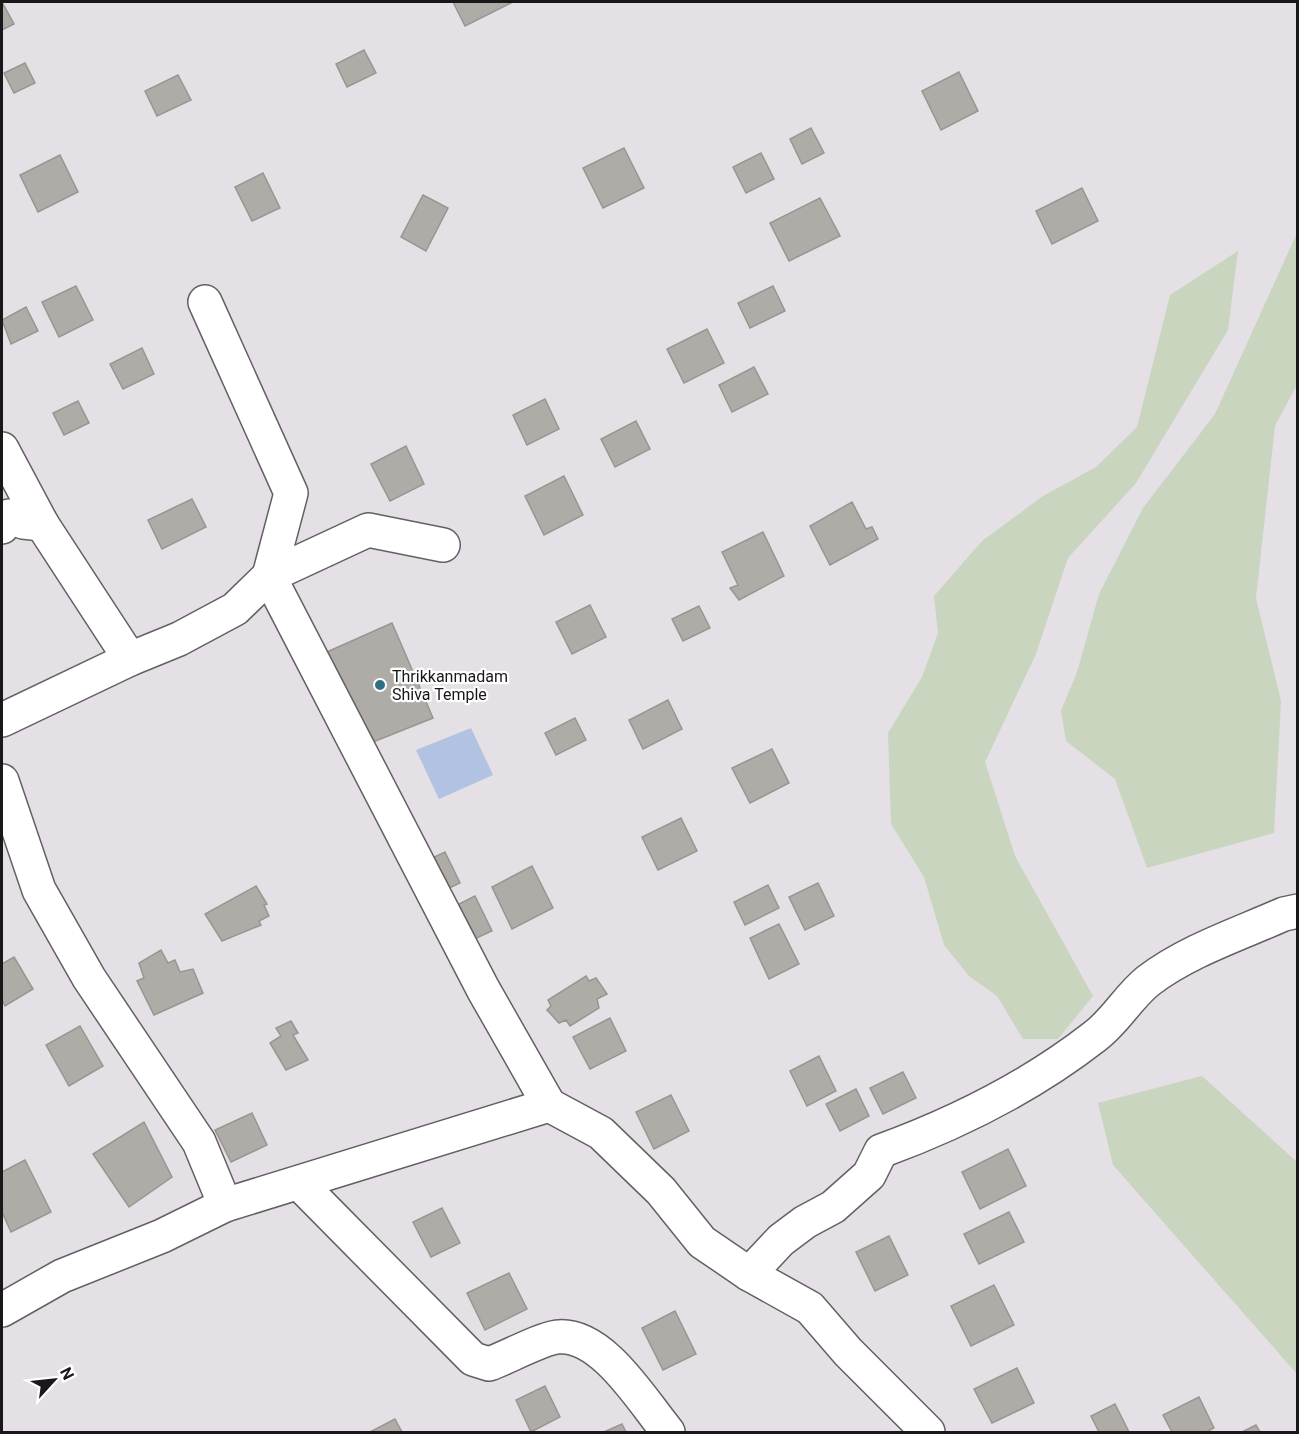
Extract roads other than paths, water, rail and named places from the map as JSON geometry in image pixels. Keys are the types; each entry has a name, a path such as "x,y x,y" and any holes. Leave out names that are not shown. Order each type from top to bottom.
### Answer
{"street":[{"path":"205,302 291,493 269,576 483,989 549,1105 601,1133 661,1191 702,1242 749,1274 810,1308 848,1352 928,1432"},
{"path":"2,449 42,524 130,659"},
{"path":"4,516 23,522 42,524"},
{"path":"2,720 130,659 179,639 235,609 269,576 368,530 443,545"},
{"path":"2,781 39,890 90,978 199,1142 225,1205"},
{"path":"749,1274 781,1240 805,1222 833,1207 870,1175 881,1151 932,1132 1047,1069 1096,1036 1147,982 1174,965 1284,914 1298,911"},
{"path":"2,1310 62,1276 162,1236 225,1205 549,1105"},
{"path":"299,1184 473,1359 489,1364 557,1337 585,1341 606,1356 668,1432"}],"water":[{"path":"471,728 493,775 439,799 416,750"}],"place":[{"name":"Thrikkanmadam Shiva Temple","path":"380,685"}]}
